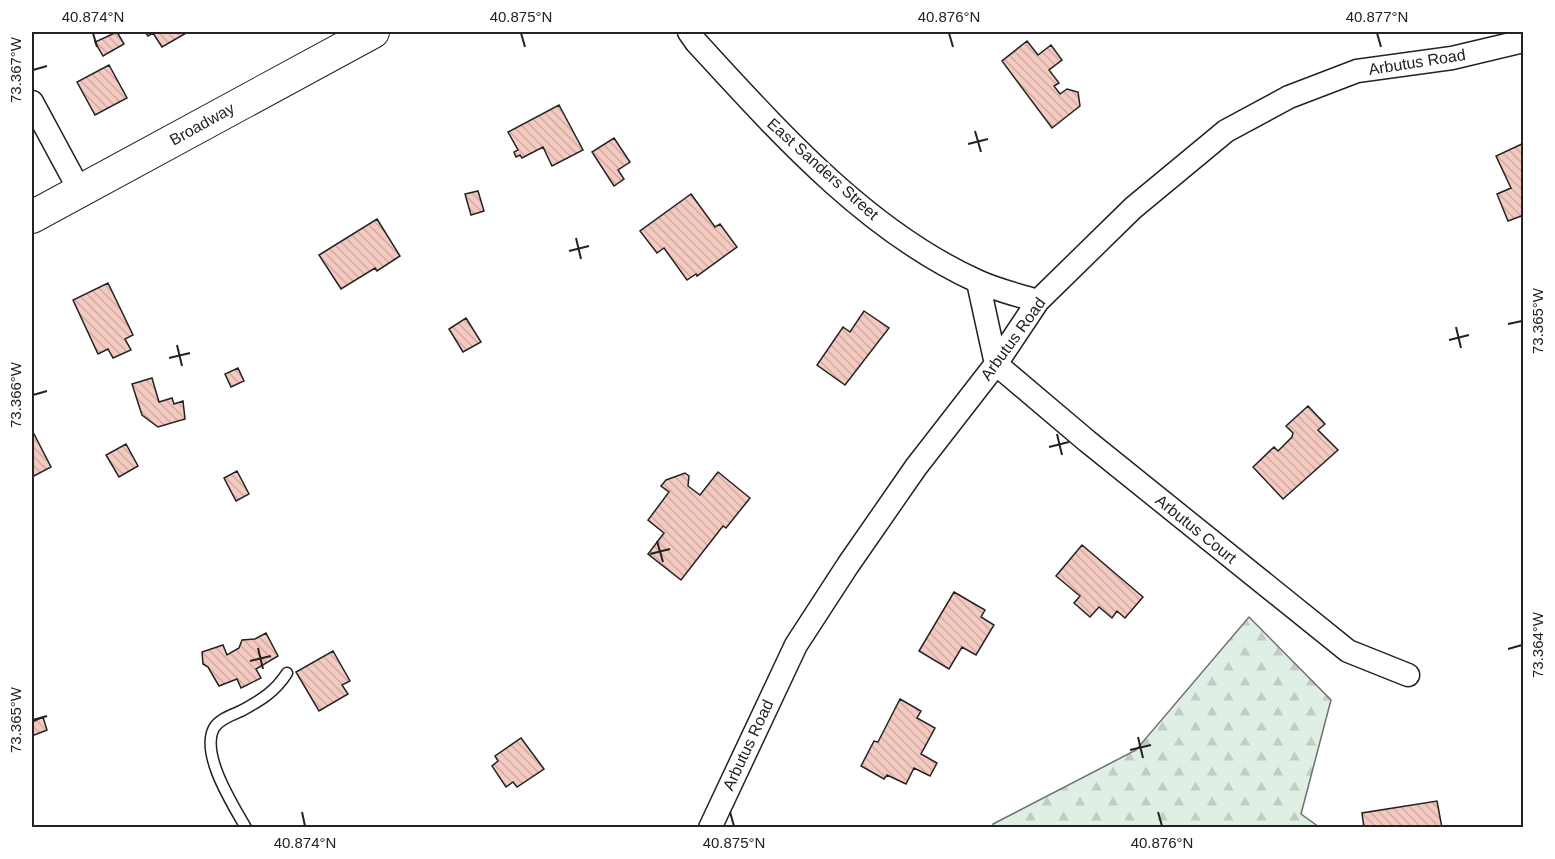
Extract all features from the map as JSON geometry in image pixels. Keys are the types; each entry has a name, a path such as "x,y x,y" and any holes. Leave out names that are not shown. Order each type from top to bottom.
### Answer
{"main road":[{"name":"Broadway","path":"32,217 373,32"}],"street":[{"name":"East Sanders Street","path":"689,32 775,128 852,199 918,248 978,282 1038,301"},
{"name":"Arbutus Road","path":"710,828 796,645 916,467 996,364 1038,301 1132,208 1226,131 1289,97 1357,71 1452,58 1524,41"},
{"path":"32,102 80,191"},
{"path":"978,282 996,364"},
{"name":"Arbutus Court","path":"996,364 1087,441 1348,651 1408,675"}],"lane":[{"path":"246,828 219,778 211,738 215,727 278,688 287,673"}],"green space":[{"path":"1249,617 1331,700 1301,814 1319,827 993,827 993,824 1136,750"}],"building":[{"path":"117,32 124,44 103,56 95,42"},
{"path":"145,32 188,32 162,47 153,33 148,36"},
{"path":"1027,41 1038,55 1051,45 1062,60 1049,70 1059,83 1054,86 1060,94 1067,89 1078,92 1080,106 1052,128 1002,61"},
{"path":"109,65 127,98 95,115 77,82"},
{"path":"559,105 583,150 552,166 543,147 522,158 520,155 516,157 514,152 518,150 508,132"},
{"path":"614,138 630,162 618,170 624,179 614,186 592,152"},
{"path":"1524,143 1524,215 1508,221 1497,194 1511,188 1496,156"},
{"path":"478,191 484,211 471,215 465,194"},
{"path":"691,194 715,227 720,224 737,247 697,276 696,274 687,280 664,248 657,253 640,231"},
{"path":"377,219 400,256 377,271 375,268 341,289 319,255"},
{"path":"108,283 133,335 125,339 131,350 113,358 108,349 98,354 73,300"},
{"path":"864,311 889,328 845,385 817,365 843,327 850,332"},
{"path":"466,318 481,342 463,352 449,329"},
{"path":"238,368 244,381 231,387 225,374"},
{"path":"152,378 159,402 172,398 174,404 183,401 185,419 158,427 142,415 132,384"},
{"path":"1308,406 1325,424 1318,430 1338,450 1283,499 1253,467 1274,447 1278,451 1292,437 1293,433 1286,426"},
{"path":"32,430 51,467 32,477"},
{"path":"126,444 138,466 119,477 106,455"},
{"path":"237,471 249,494 236,501 224,478"},
{"path":"718,472 750,498 726,528 723,526 681,580 648,554 664,533 648,520 669,492 661,486 666,480 685,473 689,476 688,486 700,495"},
{"path":"1082,545 1143,597 1125,618 1117,611 1112,618 1099,607 1090,617 1074,603 1080,596 1056,576"},
{"path":"954,592 985,610 981,617 994,625 976,655 962,647 949,669 919,651"},
{"path":"266,633 278,656 256,669 261,678 241,688 237,679 219,686 208,667 203,664 202,652 223,645 227,655 239,648 242,640 255,639"},
{"path":"333,651 350,681 342,685 348,694 319,711 296,672"},
{"path":"900,699 921,711 917,718 935,728 921,754 937,763 930,776 914,768 906,784 887,775 884,779 861,766 874,741 878,742"},
{"path":"43,717 47,730 32,736 32,722"},
{"path":"521,738 544,769 517,787 513,782 506,787 492,766 498,761 495,756"},
{"path":"1437,801 1442,828 1364,828 1362,813"}]}
